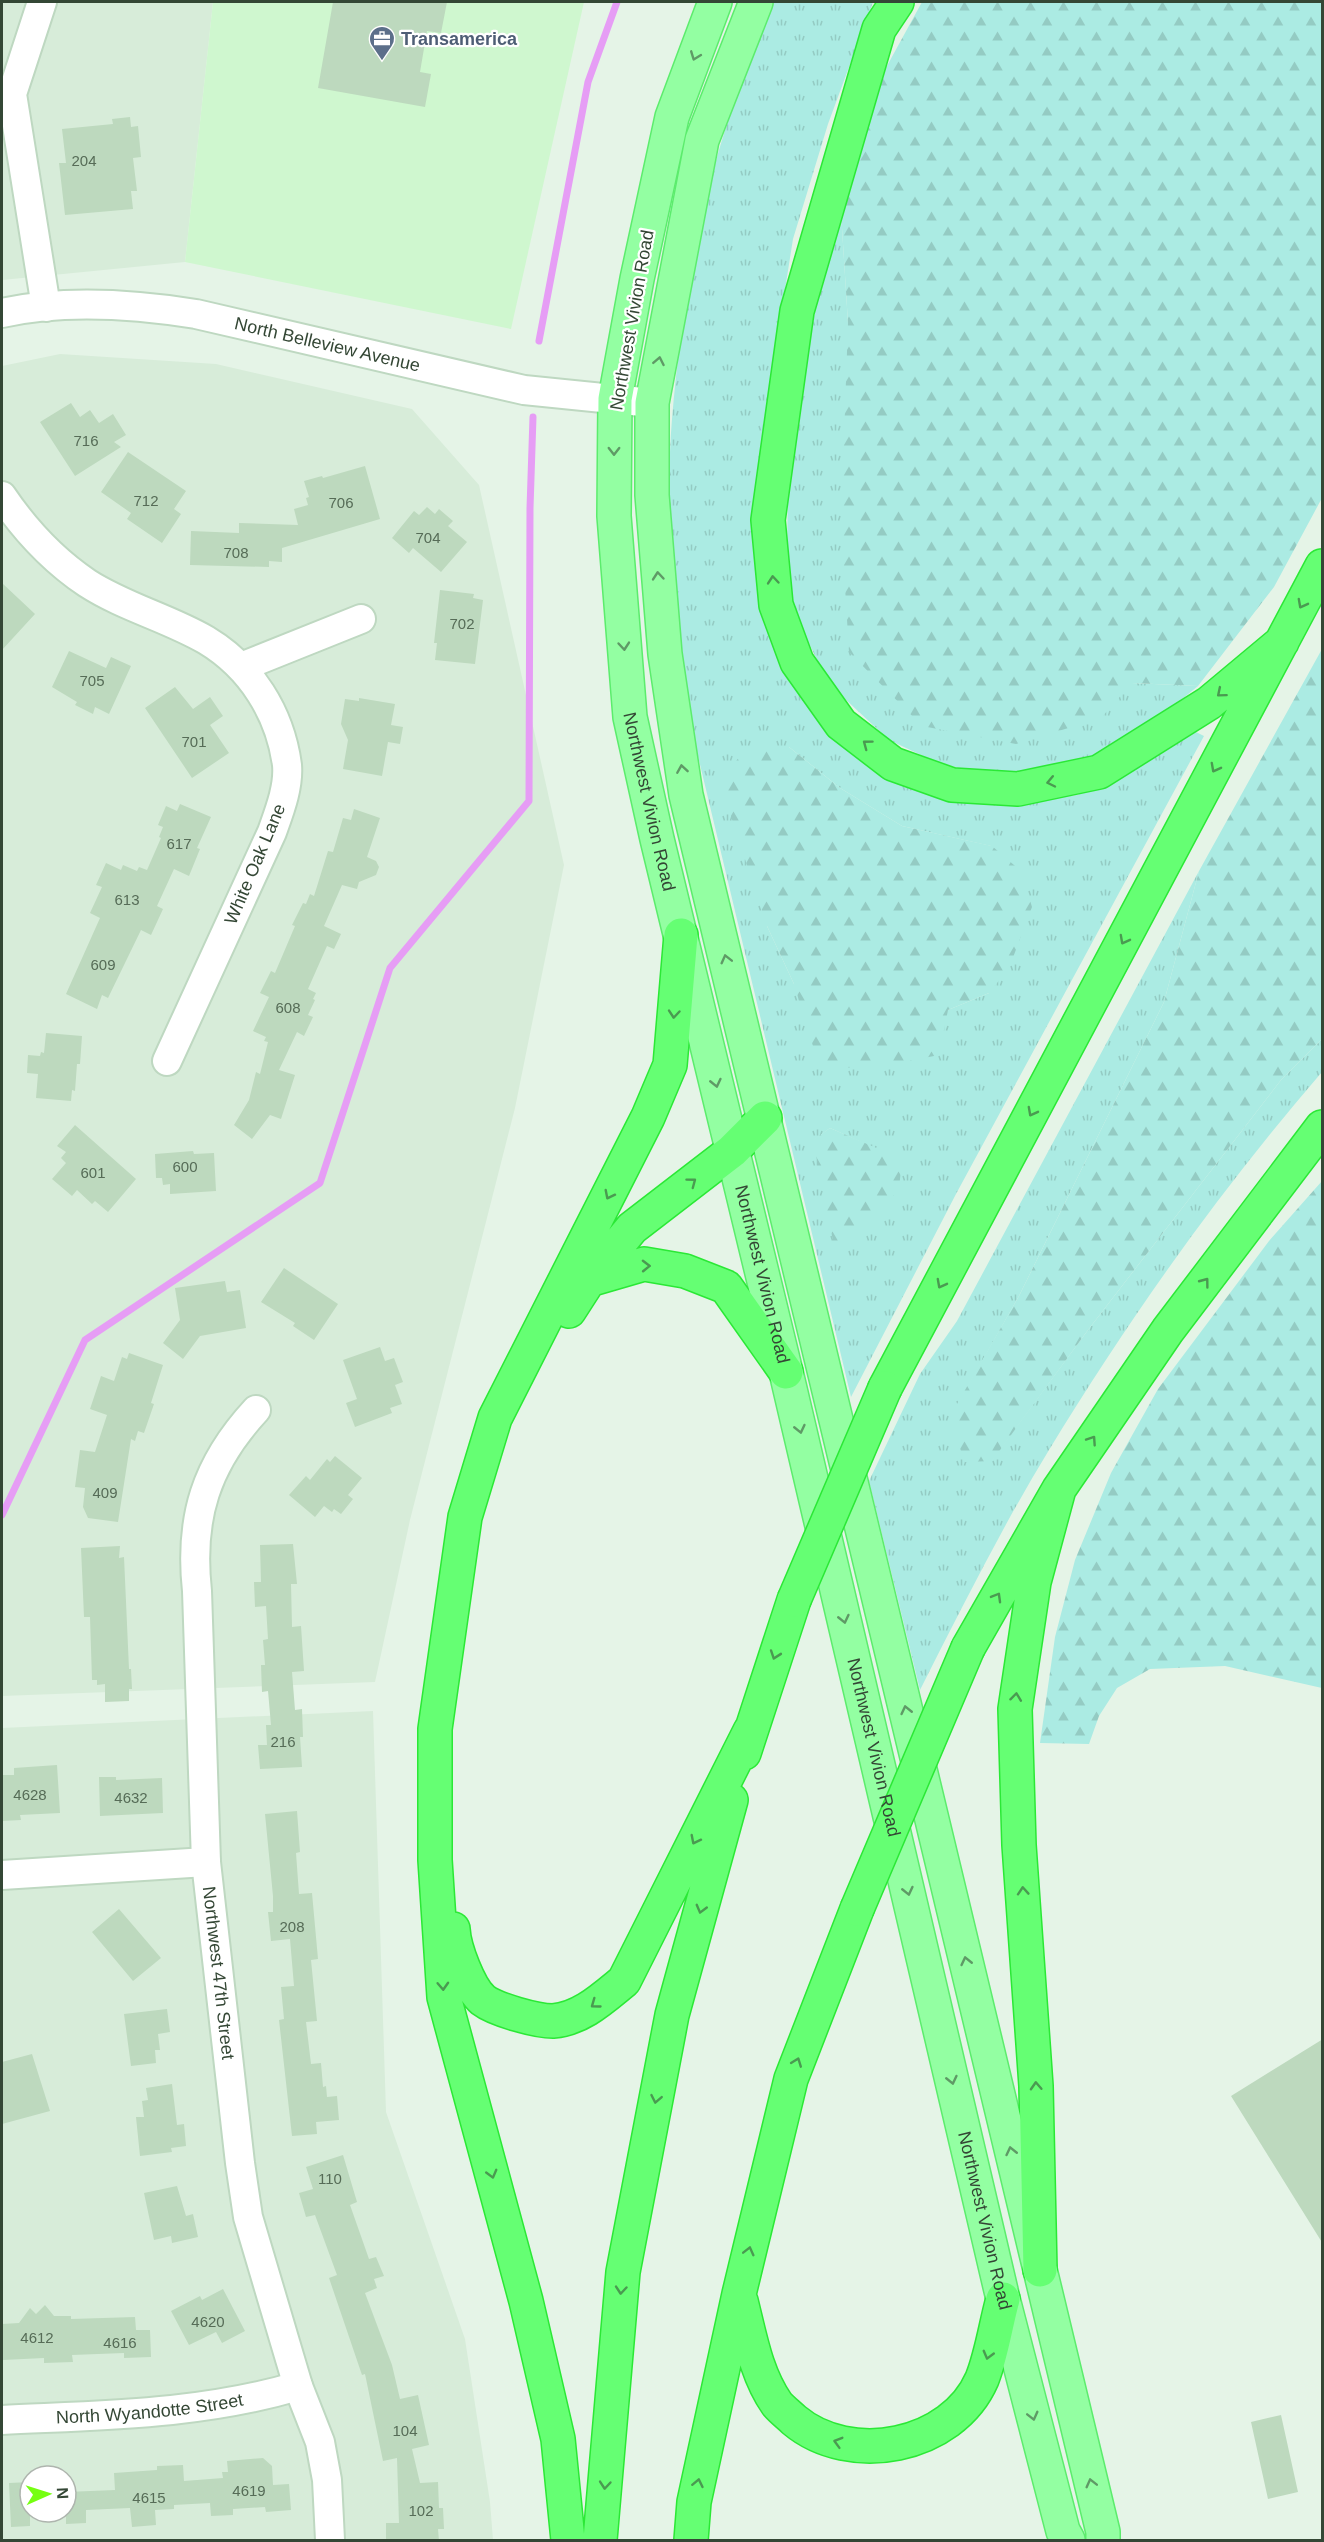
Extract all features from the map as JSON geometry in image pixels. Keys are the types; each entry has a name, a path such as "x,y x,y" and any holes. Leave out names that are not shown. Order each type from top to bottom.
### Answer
{"highway":[{"path":"897,2 879,29 797,311 768,520 776,605 797,662 841,724 893,764 952,785 1018,789 1099,772 1209,703 1282,642"},
{"path":"600,2541 623,2271 672,2015 750,1731 794,1600 885,1388 1323,566"},
{"path":"568,2541 558,2439 526,2301 444,1997 435,1860 435,1730 465,1517 495,1418 648,1117 670,1065 681,935"},
{"path":"750,1731 624,1981 590,2009 554,2021 522,2017 483,2000 459,1962 454,1937 449,1808 457,1664 477,1543 508,1437 555,1333 589,1280 632,1228 732,1151 765,1118"},
{"path":"691,2541 694,2502 739,2294 791,2079 857,1909 968,1648 1059,1489 1168,1330 1323,1127"},
{"path":"589,1280 644,1264 685,1271 726,1287 786,1372"},
{"path":"1040,2270 1036,2086 1019,1845 1015,1709 1035,1582 1059,1489"},
{"path":"739,2294 758,2369 778,2406 808,2431 843,2444 876,2446 907,2442 932,2430 961,2411 982,2379 1003,2299"}],"main road":[{"name":"Northwest Vivion Road","path":"716,2 672,117 637,279 615,399 614,516 630,717 1003,2299 1063,2531 1068,2541"},
{"name":"Northwest Vivion Road","path":"756,2 702,140 652,402 652,495 665,654 686,795 1103,2532 1103,2541"}],"street":[{"path":"42,2 12,94 9,123 46,307"},
{"name":"North Belleview Avenue","path":"2,313 46,307 103,304 159,308 196,314 524,390 652,402"},
{"name":"White Oak Lane","path":"2,497 39,543 88,583 117,600 205,640 241,667 261,691 274,719 287,767 282,800 272,832 168,1061"},
{"path":"241,667 361,619"},
{"name":"Northwest 47th Street","path":"256,1410 237,1431 213,1471 200,1506 195,1534 194,1562 197,1591 206,1862 248,2217 298,2386 320,2442 327,2480 330,2541"},
{"path":"2,1875 206,1862"},
{"name":"North Wyandotte Street","path":"2,2420 177,2412 233,2403 298,2386"}],"shaded area":[{"path":"2,2 213,2 185,262 2,280"},
{"path":"213,2 584,2 511,329 185,262"},
{"path":"60,354 216,364 412,409 479,485 564,865 515,1108 410,1520 375,1682 2,1696 2,366"},
{"path":"373,1711 386,2112 465,2339 490,2502 493,2540 2,2540 2,1728"}],"green space":[{"path":"774,2 873,2 828,124 793,239 769,391 756,550 772,639 936,795 1000,805 1077,795 1132,771 1194,731 1204,736 956,1194 851,1397 687,710 672,565 670,455 675,387 687,293 706,199 720,147 741,84","holes":["789,747 840,788 902,826 991,846 989,993 948,1010 794,984 767,926","830,1128 879,1150 814,1140"]},
{"path":"922,2 1322,2 1322,498 1274,587 1198,686 1132,683 1101,718 1016,744 922,726 849,652 841,522 848,323 841,212 882,75"},
{"path":"841,212 848,323 1132,683 1198,686 1142,732 1090,758 1040,772 986,775 936,762 889,740 829,684 795,615 787,556 788,479 818,292"},
{"path":"1322,649 1322,1039 1281,1080 1088,1330 992,1461 965,1462 949,1418 1019,1296 1164,1002 1199,871"},
{"path":"789,747 840,788 902,826 992,846 1021,871 1032,907 1009,968 989,993 948,1010 939,1055 883,1066 820,1069 794,984 767,926 720,783 745,749"},
{"path":"1199,871 1164,1002 1019,1296 950,1418 992,1460 1088,1330 1281,1080 1322,1039 1322,1072 1212,1208 1111,1351 1015,1509 982,1568 920,1690 869,1481 920,1374 957,1321"},
{"path":"830,1128 902,1159 899,1189 857,1239 836,1256 813,1140"},
{"path":"1322,1181 1322,1688 1225,1666 1150,1669 1117,1688 1099,1716 1089,1744 1040,1743 1055,1637 1075,1560 1111,1473 1158,1389 1269,1241"}],"building":[{"path":"333,2 447,2 441,33 427,31 420,72 431,74 425,107 318,88"},
{"path":"130,117 131,127 138,126 141,157 133,158 137,191 131,191 133,209 65,215 59,163 66,163 62,129 113,124 112,119"},
{"path":"71,403 80,417 90,410 99,423 113,414 126,435 114,442 121,447 75,476 40,422"},
{"path":"128,452 186,491 174,509 181,514 162,543 127,519 131,513 101,492"},
{"path":"365,466 380,519 282,548 282,562 269,561 269,567 190,565 191,531 239,533 239,523 298,525 294,509 308,505 306,498 309,497 304,481"},
{"path":"427,507 435,514 439,509 453,521 448,526 467,542 441,572 413,548 409,553 392,538 414,511 419,515"},
{"path":"2,583 35,614 2,650"},
{"path":"440,590 474,594 473,598 483,600 475,664 435,660 437,643 434,643"},
{"path":"69,651 106,668 111,657 131,666 109,714 95,707 93,714 75,705 77,702 52,687"},
{"path":"175,687 193,709 210,697 223,716 210,725 229,753 192,778 145,708"},
{"path":"359,698 395,704 391,725 403,727 400,744 388,742 382,776 343,769 348,740 341,724 345,699 359,701"},
{"path":"180,804 211,817 197,848 200,849 189,876 174,869 157,906 163,909 151,935 141,930 108,998 102,995 97,1009 66,994 100,918 90,913 102,887 96,885 106,863 121,870 123,865 137,871 139,867 147,870 161,838 159,837 163,827 158,825 166,806 177,811"},
{"path":"354,809 380,818 367,857 376,861 379,867 376,875 359,882 357,889 342,885 324,926 341,934 334,949 327,946 308,989 316,993 308,1015 313,1017 304,1036 297,1032 279,1070 295,1075 281,1119 270,1115 252,1139 234,1125 249,1100 256,1072 260,1074 268,1042 264,1041 266,1037 253,1031 269,997 260,993 271,971 275,973 295,926 292,925 303,903 306,904 310,894 314,896 328,851 333,852 343,818 351,820"},
{"path":"46,1033 82,1036 80,1064 77,1064 75,1091 72,1090 71,1101 36,1098 38,1074 27,1073 28,1055 40,1056 41,1052 44,1053"},
{"path":"75,1125 136,1179 108,1212 95,1201 92,1204 77,1190 72,1196 52,1179 66,1163 61,1158 66,1152 57,1146"},
{"path":"193,1151 194,1154 214,1153 216,1191 170,1194 170,1184 163,1185 162,1178 156,1178 155,1154"},
{"path":"284,1268 338,1304 314,1340 293,1326 295,1323 261,1302"},
{"path":"225,1281 227,1292 240,1290 246,1328 200,1336 183,1359 163,1343 180,1320 175,1288"},
{"path":"380,1347 385,1361 394,1358 403,1382 395,1385 402,1404 390,1408 392,1413 355,1427 346,1403 357,1399 343,1360"},
{"path":"129,1353 163,1365 151,1403 154,1404 144,1433 138,1431 135,1441 131,1439 118,1522 88,1518 83,1507 85,1488 75,1487 80,1450 95,1452 107,1415 90,1409 101,1376 114,1381 122,1357 127,1359"},
{"path":"335,1456 362,1478 348,1495 353,1499 341,1514 334,1509 332,1512 324,1506 315,1517 289,1495 306,1476 310,1480 327,1459 330,1462"},
{"path":"293,1544 297,1584 291,1584 292,1627 301,1626 304,1671 292,1672 295,1710 302,1709 303,1737 300,1737 302,1767 260,1769 258,1745 267,1745 266,1725 271,1725 268,1691 262,1692 261,1665 265,1665 263,1640 268,1639 266,1606 255,1607 254,1582 261,1582 260,1545"},
{"path":"120,1546 119,1558 124,1557 132,1689 129,1689 129,1701 105,1702 105,1684 97,1685 97,1680 92,1680 90,1617 84,1617 81,1548"},
{"path":"57,1765 60,1813 20,1815 21,1820 2,1821 2,1775 14,1775 14,1768"},
{"path":"99,1777 116,1777 116,1780 162,1778 163,1813 100,1816"},
{"path":"297,1811 300,1852 296,1853 299,1894 312,1893 318,1959 311,1960 317,2021 306,2022 311,2064 321,2063 323,2087 326,2086 327,2097 337,2096 339,2120 316,2122 317,2134 292,2136 279,2020 284,2019 281,1987 294,1986 290,1939 271,1941 268,1912 273,1912 273,1896 265,1814"},
{"path":"119,1909 161,1958 133,1981 92,1932"},
{"path":"167,2009 170,2032 158,2034 160,2050 155,2050 156,2063 131,2066 124,2014"},
{"path":"1323,2039 1323,2244 1231,2096"},
{"path":"32,2054 50,2111 2,2124 2,2062"},
{"path":"172,2084 177,2125 184,2124 186,2146 171,2148 172,2152 140,2156 136,2117 144,2117 142,2101 148,2100 146,2088"},
{"path":"343,2155 357,2202 350,2205 369,2259 376,2257 384,2276 374,2279 377,2288 365,2293 392,2365 400,2399 418,2395 429,2445 412,2449 420,2483 438,2482 439,2508 443,2508 444,2529 438,2529 439,2541 386,2541 386,2523 399,2523 397,2458 383,2461 365,2374 362,2375 329,2278 337,2275 315,2215 306,2217 299,2193 313,2189 306,2167"},
{"path":"177,2186 186,2216 193,2214 198,2237 172,2243 171,2236 154,2240 144,2193"},
{"path":"223,2289 245,2331 222,2343 216,2332 189,2345 171,2311 200,2296 202,2300"},
{"path":"45,2305 54,2316 71,2316 71,2319 135,2317 136,2330 150,2330 151,2357 124,2358 124,2353 72,2355 73,2362 44,2363 44,2358 3,2360 2,2324 19,2323 30,2308 36,2314"},
{"path":"1281,2415 1298,2492 1268,2499 1251,2422"},
{"path":"263,2458 272,2466 273,2485 289,2484 291,2510 266,2512 265,2507 233,2509 233,2515 211,2516 210,2503 174,2505 174,2509 155,2510 156,2525 132,2527 130,2508 86,2510 86,2523 78,2523 78,2492 115,2490 114,2473 157,2470 157,2466 183,2465 184,2481 223,2478 222,2472 228,2472 227,2461"},
{"path":"9,2483 18,2483 18,2524 30,2524 30,2526 11,2527"}],"waterway":[{"path":"539,341 588,82 617,2"},
{"path":"2,1515 85,1340 320,1183 390,968 529,801 530,508 533,417"}],"place":[{"name":"Transamerica","path":"382,62"}]}
